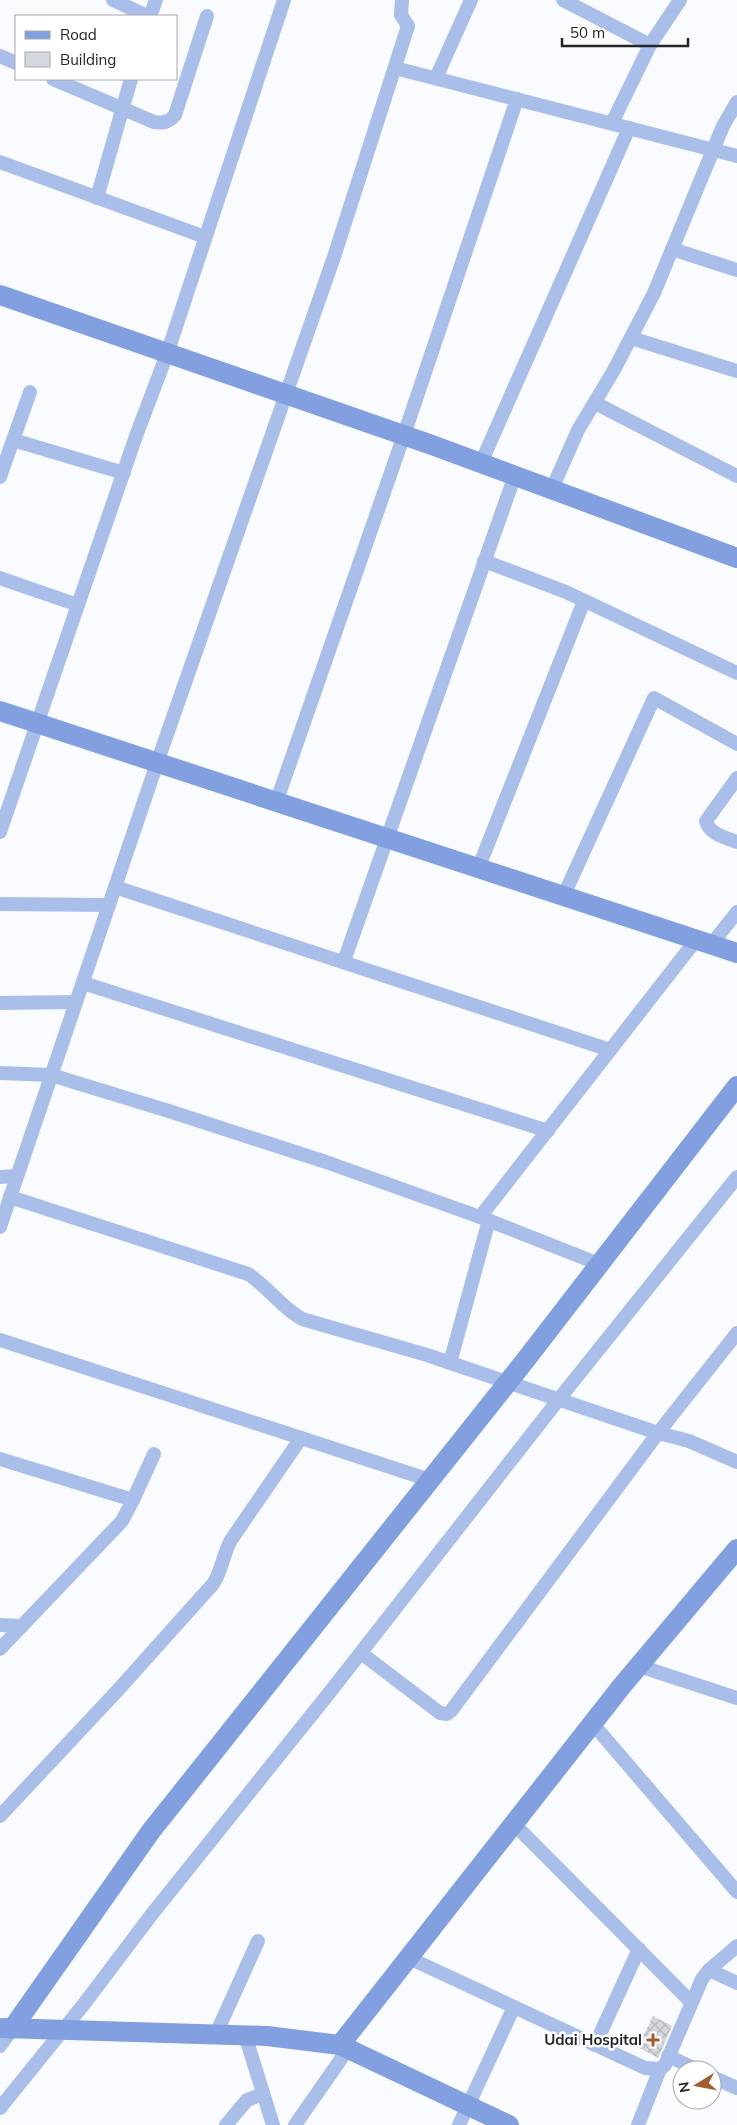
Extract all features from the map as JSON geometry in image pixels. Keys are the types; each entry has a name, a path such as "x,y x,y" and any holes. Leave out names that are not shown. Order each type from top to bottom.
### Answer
{"street":[{"path":"113,0 147,15"},
{"path":"149,15 156,0"},
{"path":"0,832 167,354 284,0"},
{"path":"0,1227 157,764 334,257 408,26 401,16 402,0"},
{"path":"436,78 470,0"},
{"path":"612,123 650,45 680,0"},
{"path":"572,2 650,45"},
{"path":"55,80 154,122 163,123 170,121 175,115 207,16"},
{"path":"0,56 15,63"},
{"path":"395,68 737,156"},
{"path":"97,198 131,80"},
{"path":"276,803 404,435 517,99"},
{"path":"552,489 578,430 595,403 654,293 714,150 737,102"},
{"path":"481,463 629,128"},
{"path":"0,162 206,237"},
{"path":"672,249 737,270"},
{"path":"0,295 404,435 737,558"},
{"path":"631,338 737,371"},
{"path":"0,477 30,392"},
{"path":"595,403 737,476"},
{"path":"13,440 124,473"},
{"path":"344,961 515,475"},
{"path":"484,562 584,601 737,673"},
{"path":"0,578 78,605"},
{"path":"478,869 584,601"},
{"path":"563,897 654,698 737,744"},
{"path":"0,711 737,953"},
{"path":"737,778 706,821 708,827 717,834 737,842"},
{"path":"115,887 610,1050"},
{"path":"0,904 109,905"},
{"path":"450,1363 485,1218 610,1050 703,942 737,912"},
{"path":"83,983 548,1131"},
{"path":"0,1003 76,1002"},
{"path":"0,1073 51,1075 326,1162 485,1218 599,1264"},
{"path":"0,2046 6,2029 151,1832 508,1382 737,1086"},
{"path":"0,1177 17,1176"},
{"path":"0,2108 737,1176"},
{"path":"10,1197 248,1274 266,1286 288,1311 302,1319 450,1363 658,1433 689,1441 737,1462"},
{"path":"361,1653 440,1713 451,1711 658,1433 737,1333"},
{"path":"0,1340 430,1480"},
{"path":"0,1816 213,1584 218,1576 223,1554 231,1540 301,1438"},
{"path":"0,1650 122,1521 154,1454"},
{"path":"0,1459 133,1500"},
{"path":"295,2125 344,2047 410,1958 592,1724 737,1549"},
{"path":"0,1625 22,1626"},
{"path":"639,1666 737,1698"},
{"path":"592,1724 737,1892"},
{"path":"514,1824 691,2002"},
{"path":"216,2034 258,1941"},
{"path":"638,2125 660,2069 668,2056 691,2002 709,1970 737,1946"},
{"path":"595,2045 639,1949"},
{"path":"410,1958 645,2068 660,2069"},
{"path":"709,1970 737,1983"},
{"path":"460,2125 514,2007"},
{"path":"6,2029 216,2034 307,2039 344,2047 510,2125"},
{"path":"245,2035 273,2125"},
{"path":"668,2056 677,2060"},
{"path":"722,2081 737,2088"},
{"path":"226,2125 247,2100 263,2094"}],"building":[{"path":"653,2016 672,2026 658,2058 638,2047"}],"place":[{"name":"Udai Hospital","path":"653,2040"}]}
